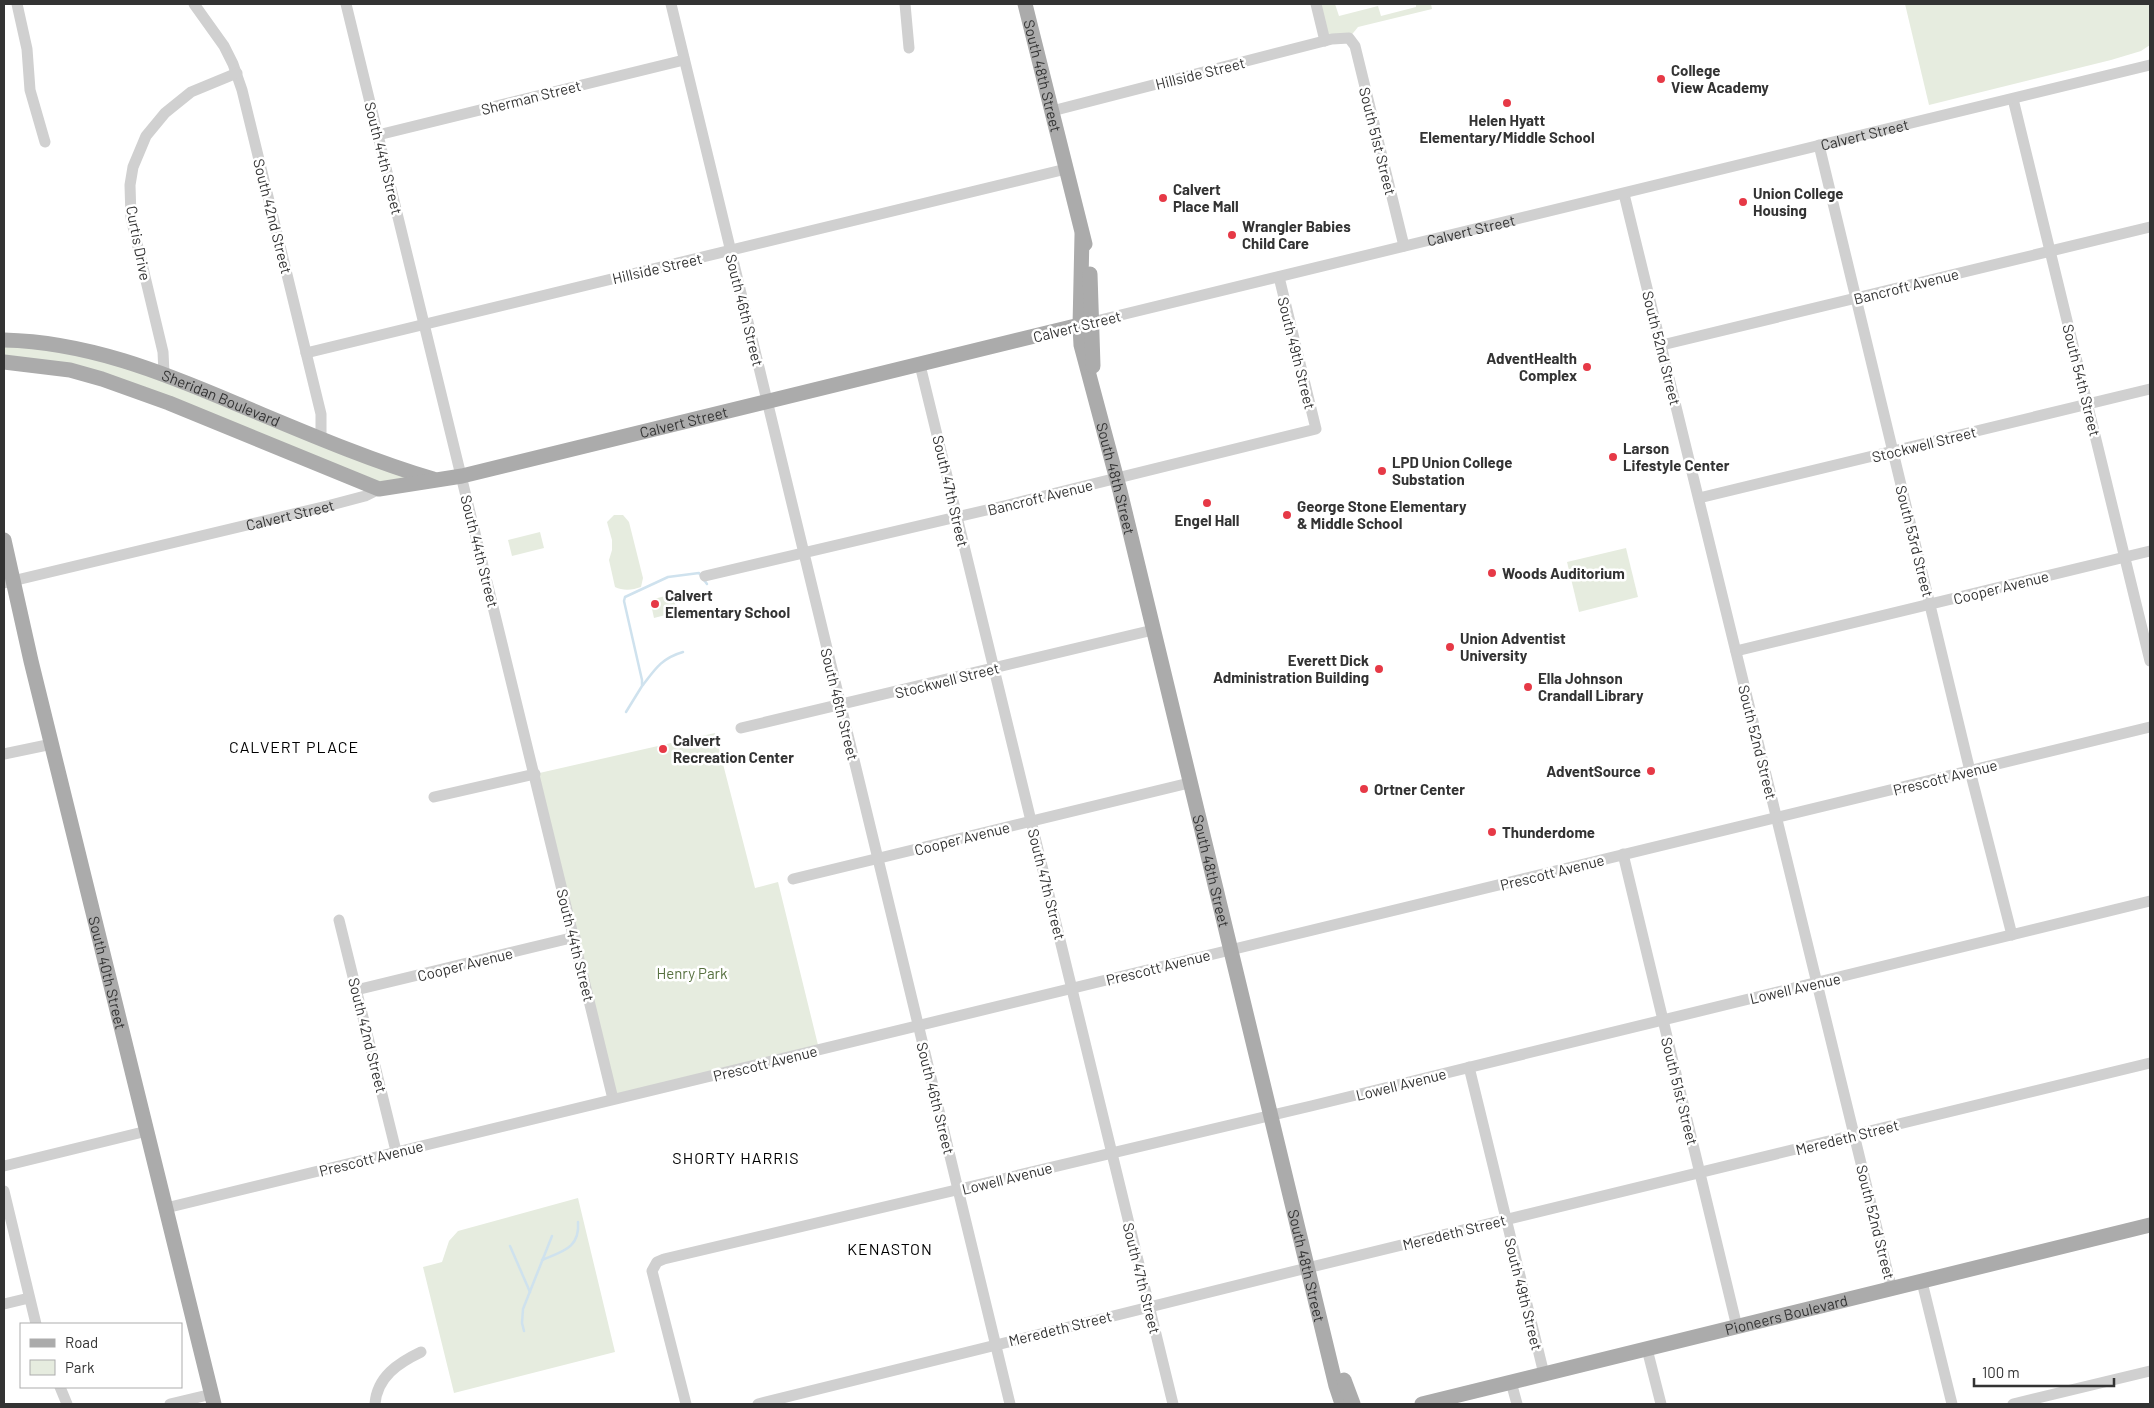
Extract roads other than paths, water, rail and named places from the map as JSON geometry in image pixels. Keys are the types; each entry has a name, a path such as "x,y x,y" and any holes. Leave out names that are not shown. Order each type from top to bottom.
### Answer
{"main road":[{"name":"South 48th Street","path":"1025,4 1090,272 1086,324 1093,385 1307,1268 1342,1404"},
{"name":"Calvert Street","path":"380,489 408,486 433,479 462,476 1086,324"},
{"name":"Sheridan Boulevard","path":"4,340 77,348 164,373 376,461 433,479"},
{"name":"Sheridan Boulevard","path":"4,362 70,370 102,379 169,403 380,489"},
{"name":"South 40th Street","path":"4,540 9,582 52,744 213,1399"},
{"name":"Pioneers Boulevard","path":"1422,1404 1892,1290 2150,1225"},
{"name":"South 48th Street","path":"1330,1358 1342,1378 1353,1404"}],"street":[{"path":"17,4 28,49 30,90 44,142"},
{"name":"South 42nd Street","path":"194,4 224,46 237,73 321,414 321,439"},
{"name":"South 44th Street","path":"346,4 613,1099"},
{"name":"South 46th Street","path":"671,4 1010,1404"},
{"path":"905,4 909,48"},
{"path":"1316,4 1325,41"},
{"name":"Hillside Street","path":"1052,111 1325,41 1349,38"},
{"name":"South 51st Street","path":"1349,38 1355,46 1404,246"},
{"name":"Sherman Street","path":"378,135 684,60"},
{"name":"Calvert Street","path":"1086,324 2150,65"},
{"name":"Curtis Drive","path":"164,373 163,352 131,218 130,185 134,168 146,136 170,108 191,92 237,73"},
{"name":"South 54th Street","path":"2013,99 2150,661"},
{"name":"South 53rd Street","path":"1819,146 1970,771 2012,935"},
{"name":"Hillside Street","path":"306,352 1066,169"},
{"name":"South 52nd Street","path":"1624,194 1892,1290"},
{"name":"Bancroft Avenue","path":"1662,345 2150,227"},
{"name":"South 49th Street","path":"1279,277 1316,428"},
{"name":"South 47th Street","path":"920,365 1173,1404"},
{"name":"Stockwell Street","path":"1699,498 2150,389"},
{"name":"Bancroft Avenue","path":"705,576 958,517 1316,428"},
{"name":"Calvert Street","path":"9,582 335,504 365,496 380,489"},
{"name":"Cooper Avenue","path":"1736,651 2150,552"},
{"name":"Stockwell Street","path":"741,728 1153,630"},
{"name":"Prescott Avenue","path":"166,1208 2150,727"},
{"path":"4,754 52,744"},
{"path":"434,797 534,774"},
{"name":"Cooper Avenue","path":"793,879 1189,783"},
{"name":"South 51st Street","path":"1623,854 1737,1327"},
{"name":"Lowell Avenue","path":"686,1404 654,1279 654,1266 657,1262 664,1259 1270,1115 2150,901"},
{"name":"South 42nd Street","path":"339,920 396,1151"},
{"name":"Cooper Avenue","path":"356,990 575,937"},
{"name":"Meredeth Street","path":"758,1404 1506,1219 2150,1063"},
{"name":"South 49th Street","path":"1469,1067 1544,1374"},
{"path":"4,1166 147,1131"},
{"path":"4,1191 36,1323"},
{"path":"1922,1282 1952,1404"},
{"path":"4,1304 30,1298"},
{"path":"1647,1349 1661,1404"},
{"path":"375,1404 378,1391 386,1375 401,1361 421,1352"},
{"path":"2013,1404 2150,1371"},
{"path":"1511,1382 1516,1404"},
{"path":"60,1388 67,1404"},
{"path":"170,1404 213,1399"}],"waterway":[{"path":"626,712 642,686 642,680 624,601 625,597 668,577 699,573 707,584"},
{"path":"643,685 655,669 664,661 683,652"},
{"path":"542,1260 563,1251 573,1243 578,1231 578,1222"},
{"path":"524,1331 522,1323 523,1309 552,1236"},
{"path":"510,1246 530,1292"}],"place":[{"name":"College View Academy","path":"1661,79"},
{"name":"Helen Hyatt Elementary/Middle School","path":"1507,103"},
{"name":"Calvert Place Mall","path":"1163,198"},
{"name":"Union College Housing","path":"1743,202"},
{"name":"Wrangler Babies Child Care","path":"1232,235"},
{"name":"AdventHealth Complex","path":"1587,367"},
{"name":"Larson Lifestyle Center","path":"1613,457"},
{"name":"LPD Union College Substation","path":"1382,471"},
{"name":"Engel Hall","path":"1207,503"},
{"name":"George Stone Elementary & Middle School","path":"1287,515"},
{"name":"Woods Auditorium","path":"1492,573"},
{"name":"Calvert Elementary School","path":"655,604"},
{"name":"Union Adventist University","path":"1450,647"},
{"name":"Everett Dick Administration Building","path":"1379,669"},
{"name":"Ella Johnson Crandall Library","path":"1528,687"},
{"name":"Calvert Recreation Center","path":"663,749"},
{"name":"AdventSource","path":"1651,771"},
{"name":"Ortner Center","path":"1364,789"},
{"name":"Thunderdome","path":"1492,832"}],"district":[{"name":"CALVERT PLACE","path":"294,746"},
{"name":"SHORTY HARRIS","path":"736,1157"},
{"name":"KENASTON","path":"890,1248"}],"park label":[{"name":"Henry Park","path":"692,973"}]}
